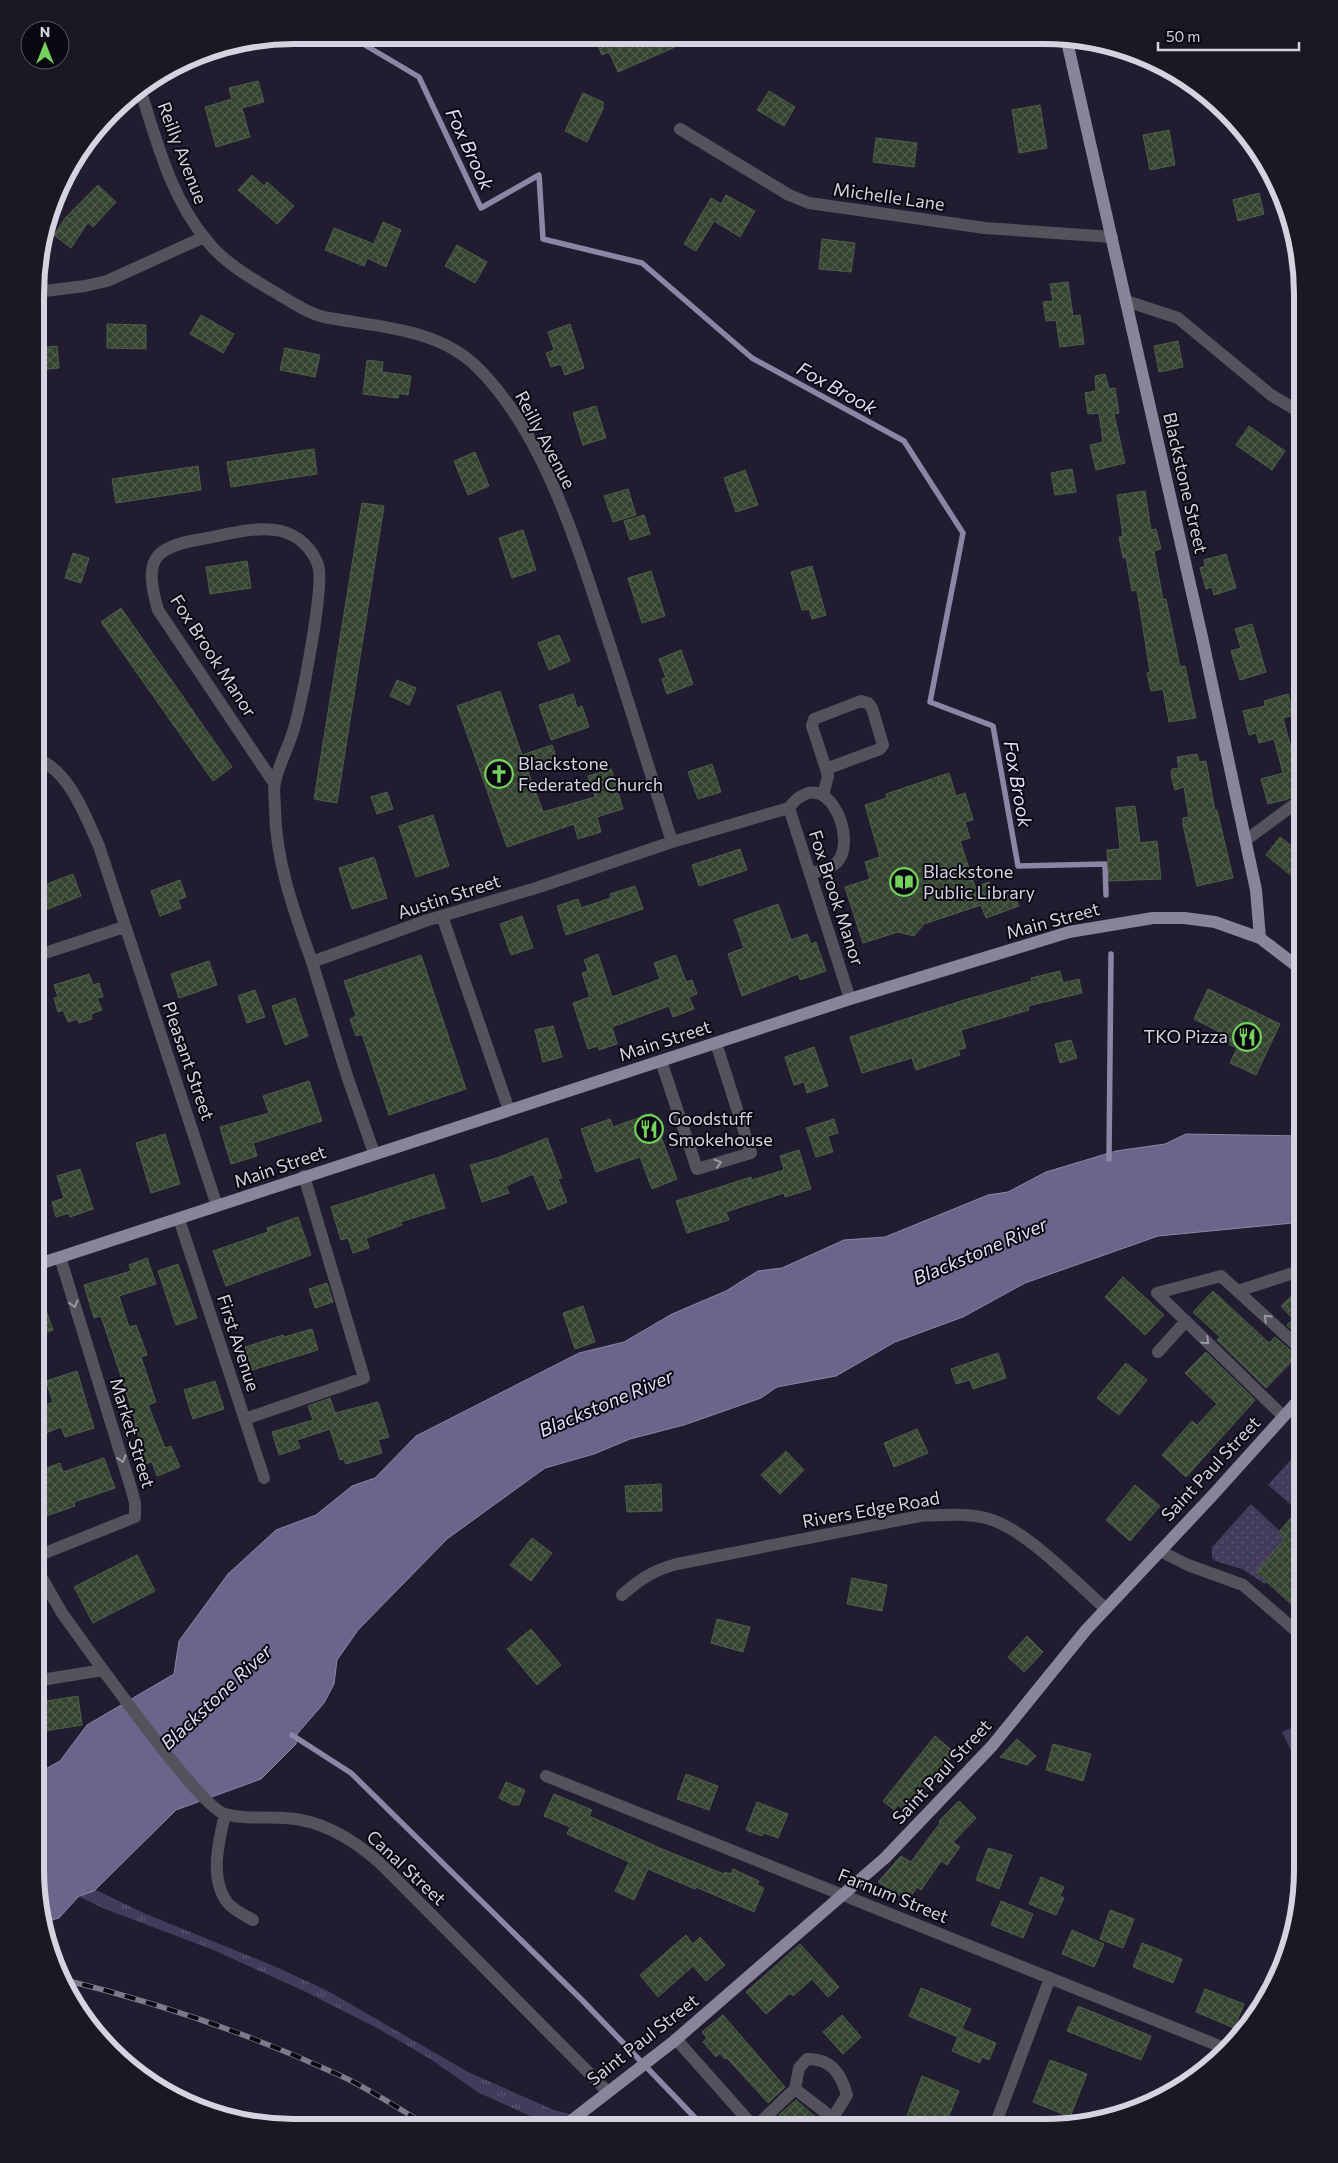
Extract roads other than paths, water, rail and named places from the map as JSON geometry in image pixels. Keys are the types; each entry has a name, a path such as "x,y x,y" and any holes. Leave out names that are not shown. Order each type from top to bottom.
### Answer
{"main road":[{"name":"Blackstone Street","path":"1068,45 1246,840 1256,890 1260,938"},
{"name":"Main Street","path":"44,1262 850,999 1069,932 1152,918 1184,918 1215,922 1260,938 1294,964"},
{"name":"Saint Paul Street","path":"573,2119 607,2090 676,2039 885,1858 992,1746 1069,1649 1105,1608 1160,1551 1294,1404"}],"street":[{"name":"Reilly Avenue","path":"142,95 169,177 187,215 204,237 235,266 296,304 326,318 366,323 442,342 460,351 498,389 518,418 578,547 672,842"},
{"name":"Michelle Lane","path":"680,129 789,195 809,203 985,228 1112,237"},
{"path":"44,291 107,281 204,237"},
{"path":"1126,301 1178,318 1270,395 1294,409"},
{"name":"Fox Brook Manor","path":"274,783 158,610 151,579 153,562 164,549 181,542 255,531 279,530 297,537 309,548 318,566 318,600 295,726 274,783 275,824 284,883 312,962"},
{"path":"810,874 837,863 844,854 846,843 840,817 830,800 823,795 828,776 812,726 814,719 861,701 868,703 872,708 883,745 880,749 826,769"},
{"name":"Pleasant Street","path":"44,764 56,771 84,815 99,846 217,1206"},
{"name":"Austin Street","path":"312,962 442,916 553,882 672,842 789,808 801,796 812,793 823,795"},
{"path":"1246,840 1294,805"},
{"name":"Fox Brook Manor","path":"789,808 850,999"},
{"path":"442,916 509,1110"},
{"path":"44,953 124,927"},
{"path":"312,962 347,1076 374,1153"},
{"path":"661,1061 697,1169 751,1153 716,1043"},
{"path":"244,1419 364,1378 304,1176"},
{"name":"First Avenue","path":"179,1219 264,1478"},
{"name":"Market Street","path":"44,1553 135,1517 135,1503 60,1257"},
{"path":"1238,1291 1294,1272"},
{"path":"1283,1416 1157,1293 1221,1276 1294,1343"},
{"path":"1158,1352 1186,1321"},
{"name":"Rivers Edge Road","path":"622,1595 647,1575 677,1564 920,1516 955,1514 988,1518 1018,1534 1105,1608"},
{"path":"1160,1551 1188,1565 1243,1585 1294,1630"},
{"name":"Canal Street","path":"44,1582 62,1613 103,1670 211,1806 225,1814 307,1821 354,1842 380,1864 607,2090"},
{"path":"44,1680 103,1670"},
{"name":"Farnum Street","path":"546,1776 1220,2047"},
{"path":"225,1814 217,1860 217,1876 228,1904 253,1920"},
{"path":"997,2119 1050,1978"},
{"path":"676,2039 747,2119"},
{"path":"762,2119 794,2089 799,2068 807,2059 819,2059 834,2068 843,2082 847,2095 833,2119"},
{"path":"794,2089 825,2112 827,2119"}],"water":[{"name":"Blackstone River","path":"1186,1134 1294,1136 1294,1223 1158,1236 1025,1283 963,1317 895,1342 836,1376 777,1387 761,1398 684,1425 630,1439 594,1454 545,1468 447,1539 358,1630 337,1660 334,1684 324,1703 297,1734 296,1744 261,1779 176,1810 94,1891 79,1896 59,1918 50,1921 44,1886 44,1770 60,1761 87,1725 174,1674 179,1641 228,1574 276,1530 316,1515 352,1486 375,1478 416,1436 579,1353 624,1342 672,1314 726,1291 758,1271 782,1268 844,1240 885,1237 988,1195 1008,1192 1046,1172 1116,1151 1165,1144"}],"waterway":[{"name":"Fox Brook","path":"363,44 419,77 481,208 539,175 543,239 642,263 752,358 904,441 963,533 930,702 993,726 1018,866 1105,864 1106,895"},
{"name":"Fox Brook","path":"1109,1159 1111,954"},
{"path":"292,1735 351,1773 582,2000 696,2119"}],"railway":[{"path":"71,1981 202,2020 271,2046 351,2081 416,2119"}],"place":[{"name":"Blackstone Federated Church","path":"499,774"},
{"name":"Blackstone Public Library","path":"904,882"},
{"name":"TKO Pizza","path":"1247,1037"},
{"name":"Goodstuff Smokehouse","path":"649,1129"}]}
